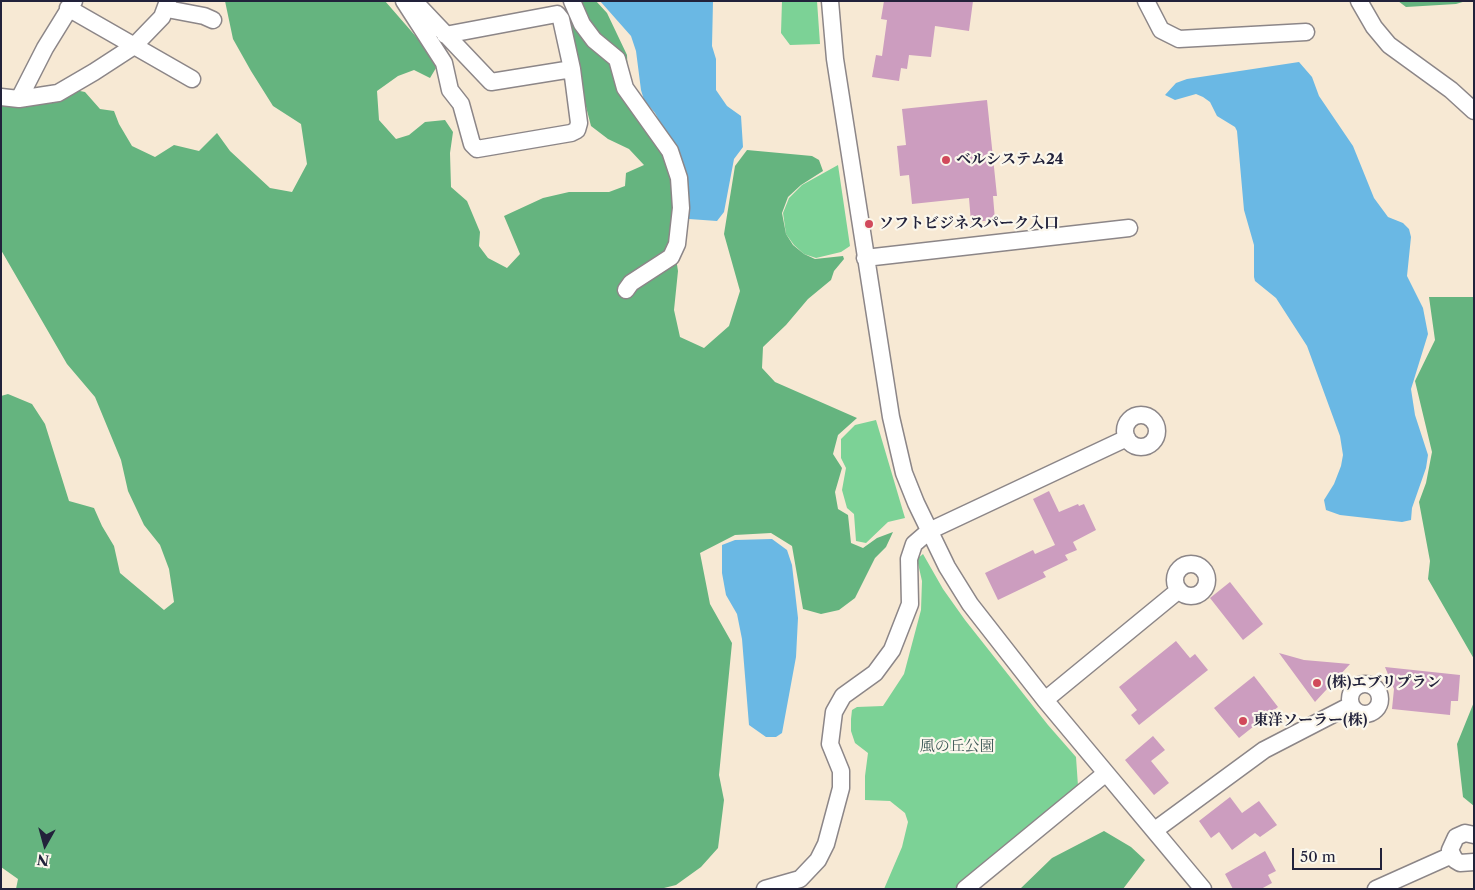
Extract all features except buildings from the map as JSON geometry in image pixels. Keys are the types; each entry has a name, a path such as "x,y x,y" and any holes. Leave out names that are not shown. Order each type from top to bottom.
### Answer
{"street":[{"path":"404,1 444,63 450,90 462,104 472,144 477,149 575,132 579,124 572,69 561,19 557,14 445,35"},
{"path":"414,1 491,82 572,69"},
{"path":"572,1 582,24 594,40 617,59 625,88 670,151 680,178 681,208 677,244 671,257 631,283 626,290"},
{"path":"830,1 835,59 865,258 897,447 904,474 928,531 970,604 1046,700 1203,889"},
{"path":"1146,1 1160,30 1179,39 1306,32"},
{"path":"1360,1 1374,28 1389,45 1451,90 1474,111"},
{"path":"19,99 71,5 134,46 192,79"},
{"path":"1,97 19,99 58,93 134,46 167,5 213,20"},
{"path":"865,258 1128,228"},
{"path":"765,889 800,879 818,860 826,844 841,788 841,772 830,744 834,712 843,696 875,673 892,650 910,604 910,552 914,544 928,531 1127,438"},
{"path":"1046,700 1178,590"},
{"path":"1155,830 1264,750 1350,705"},
{"path":"965,889 1106,773"},
{"path":"1474,835 1465,833 1456,837 1451,845 1452,855 1460,863 1474,862"},
{"path":"1376,889 1452,855"}],"green space":[{"path":"225,1 385,1 432,55 436,68 430,78 414,70 398,76 377,91 379,120 396,139 409,135 425,122 445,120 453,132 450,153 451,187 467,201 480,232 479,246 488,258 507,268 520,254 504,216 543,198 569,192 609,192 625,186 626,173 644,165 629,149 608,139 591,126 577,72 567,10 584,1 596,1 607,13 627,55 629,103 657,141 672,173 672,233 678,271 674,310 680,337 704,348 729,326 740,291 724,234 735,166 747,150 812,156 819,160 823,171 801,185 788,197 782,213 786,234 793,245 804,254 815,259 843,256 844,259 834,271 831,280 808,299 786,325 763,347 762,368 775,382 857,418 838,435 833,454 842,468 835,492 838,509 848,515 851,543 863,548 877,538 893,532 886,547 875,558 855,598 839,610 821,614 803,609 792,546 771,533 735,535 700,553 710,604 732,643 719,775 724,800 718,848 701,867 676,885 660,889 16,889 18,879 1,867 1,396 8,394 32,404 45,424 69,501 94,508 114,546 120,573 164,610 174,602 169,569 160,545 144,525 128,491 121,460 95,397 67,364 1,250 1,105 50,103 75,90 85,92 100,109 114,111 132,146 155,157 174,145 199,151 217,133 230,151 270,188 292,192 307,164 301,124 273,106 251,71 233,39"},
{"path":"782,1 817,1 820,44 790,45 781,33"},
{"path":"1398,1 1466,1 1456,4 1406,7"},
{"path":"838,165 850,246 841,252 816,258 804,254 794,245 786,234 783,213 789,198 802,185"},
{"path":"1429,297 1474,297 1474,659 1428,579 1430,561 1419,502 1426,483 1432,452 1415,381 1435,340"},
{"path":"876,420 905,518 888,522 866,543 856,541 854,514 847,508 842,490 846,468 841,458 841,439 855,425"},
{"name":"風の丘公園","path":"923,554 943,589 965,620 1048,725 1076,757 1078,786 954,889 884,889 902,847 908,822 905,813 890,801 865,800 865,776 868,753 855,743 851,731 852,710 857,707 883,706 904,674 921,610 922,581 917,559"},
{"path":"1474,702 1474,806 1463,797 1457,744"},
{"path":"1104,831 1131,847 1145,860 1123,889 1020,889 1052,858"}],"water":[{"path":"600,1 713,1 712,46 716,59 716,90 727,106 741,116 743,147 734,159 724,212 717,221 689,219 672,144 655,113 644,100 636,51 631,36"},
{"path":"1299,62 1312,77 1319,96 1353,146 1374,198 1388,217 1403,223 1409,229 1411,237 1407,276 1423,308 1428,334 1411,389 1415,415 1428,455 1426,468 1412,508 1411,520 1402,522 1340,515 1326,510 1324,500 1334,484 1341,466 1343,455 1340,436 1307,346 1276,298 1255,281 1254,245 1244,210 1237,131 1235,127 1217,116 1210,102 1203,97 1196,94 1175,100 1165,95 1176,83 1187,79"},
{"path":"772,539 787,550 792,565 798,618 796,657 782,733 776,737 766,737 749,725 742,639 737,614 726,595 722,573 722,545 735,540"}],"place":[{"name":"ベルシステム24","path":"946,160"},
{"name":"ソフトビジネスパーク入口","path":"869,224"},
{"name":"(株)エブリプラン","path":"1317,683"},
{"name":"東洋ソーラー(株)","path":"1243,721"}]}
